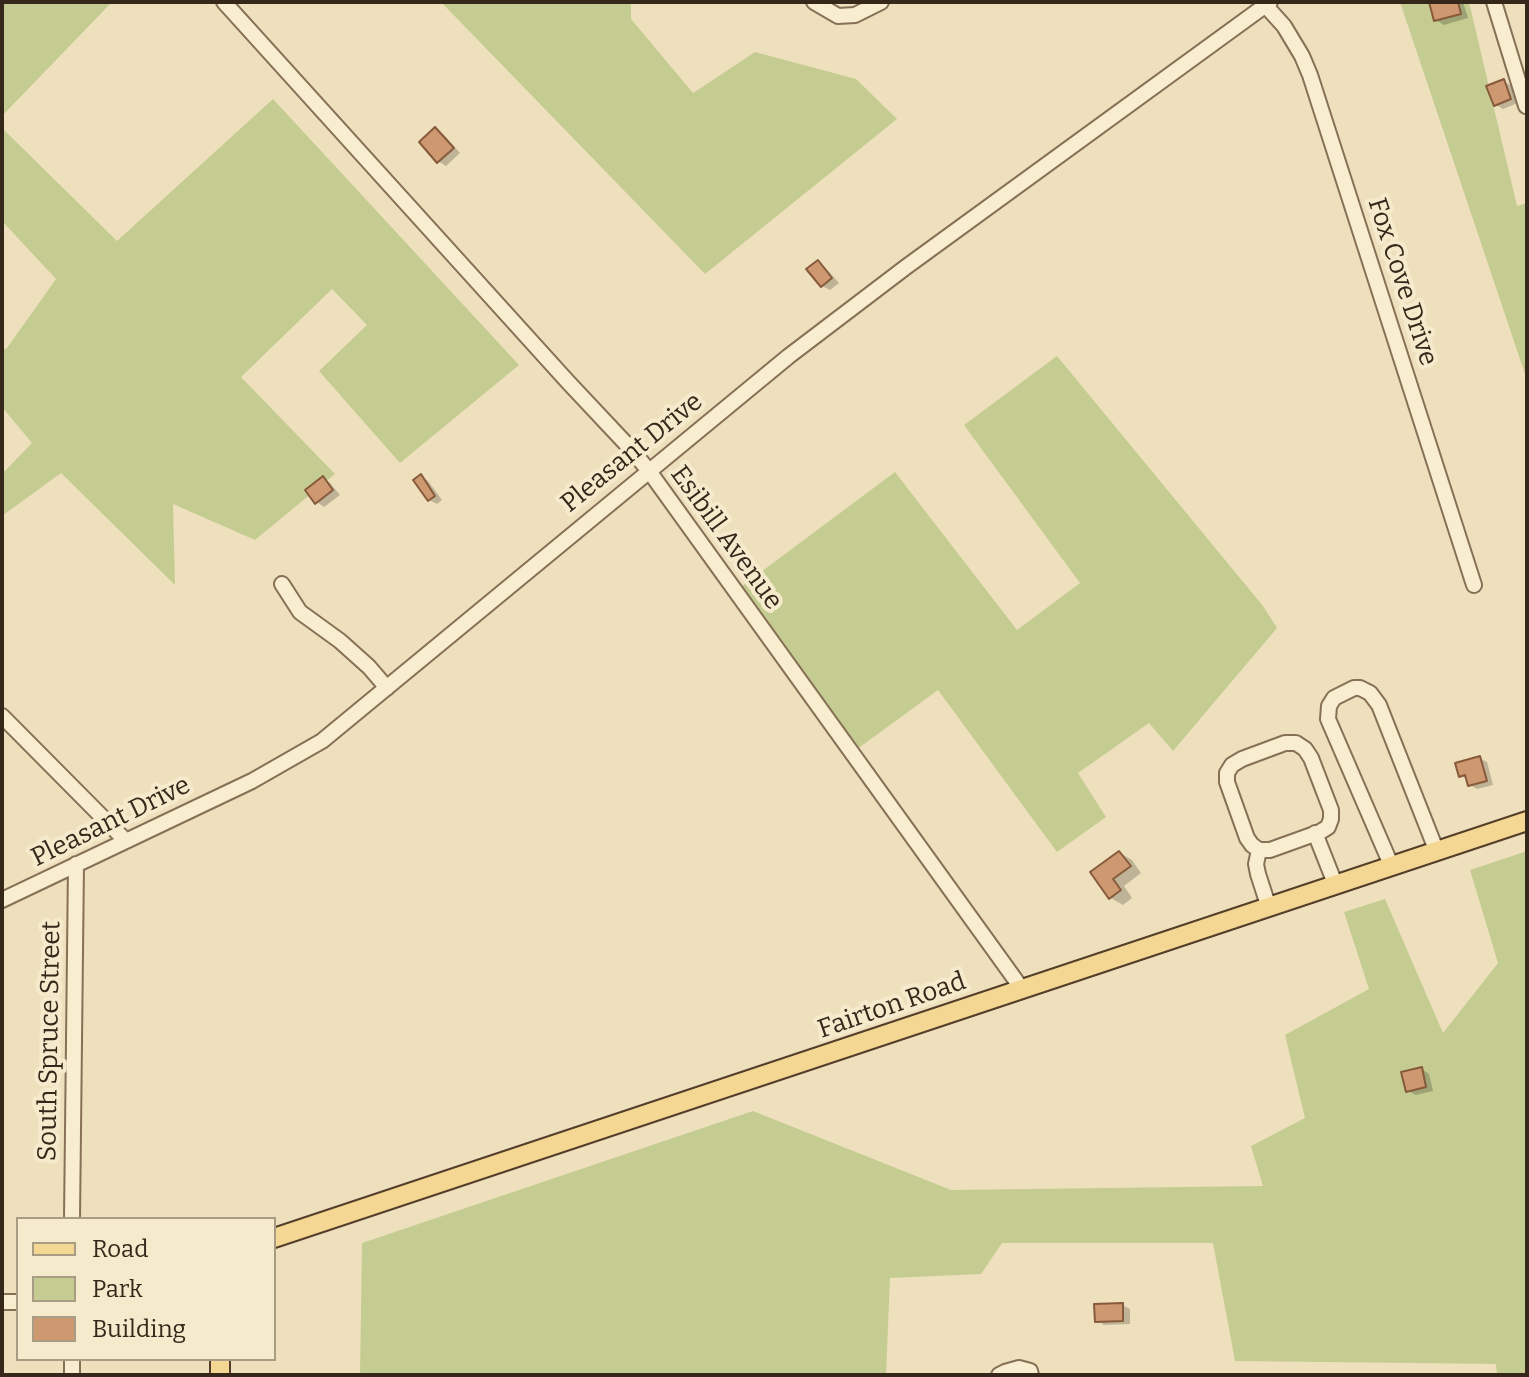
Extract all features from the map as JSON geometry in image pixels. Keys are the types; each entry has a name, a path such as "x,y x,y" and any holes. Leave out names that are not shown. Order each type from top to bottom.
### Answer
{"main road":[{"name":"Fairton Road","path":"276,1237 1527,821"}],"street":[{"name":"Esibill Avenue","path":"224,2 649,471 1022,989"},
{"path":"814,2 838,16 855,15 881,2"},
{"path":"1494,2 1526,106"},
{"name":"Pleasant Drive","path":"2,900 252,781 322,741 789,356 1267,4"},
{"name":"Fox Cove Drive","path":"1267,4 1289,34 1310,75 1474,585"},
{"path":"282,584 300,612 340,641 387,688"},
{"path":"1392,867 1328,719 1329,706 1334,698 1354,688 1370,693 1379,705 1437,852"},
{"path":"2,716 126,841"},
{"path":"1285,743 1296,743 1305,749 1331,810 1328,827 1315,833 1270,850 1259,850 1252,845 1227,782 1227,773 1232,765 1285,743"},
{"path":"1315,833 1336,886"},
{"path":"1259,850 1256,864 1269,908"},
{"name":"South Spruce Street","path":"72,1217 76,864"},
{"path":"999,1375 1019,1368 1030,1371 1031,1375"}],"green space":[{"path":"2,2 112,2 2,116"},
{"path":"441,2 631,2 631,19 693,93 755,52 856,79 897,119 705,274"},
{"path":"1400,2 1469,2 1517,206 1527,203 1527,380"},
{"path":"273,99 519,365 400,463 319,371 367,325 332,289 241,377 335,474 255,540 173,504 175,585 61,473 2,516 2,474 32,443 2,407 2,350 7,348 56,279 2,221 2,128 117,241"},
{"path":"1057,356 1263,606 1277,628 1173,751 1149,723 1078,773 1106,817 1057,852 938,690 853,752 734,592 895,472 1017,630 1080,583 964,425"},
{"path":"1527,851 1527,1375 1497,1375 1496,1364 1235,1361 1213,1243 1002,1243 981,1274 890,1278 886,1375 360,1375 362,1243 753,1111 951,1190 1263,1186 1251,1146 1305,1118 1285,1035 1369,989 1344,912 1385,899 1443,1033 1498,963 1470,870"}],"building":[{"path":"1429,2 1458,2 1461,14 1434,21"},
{"path":"1504,79 1511,99 1494,106 1486,86"},
{"path":"435,127 454,148 437,163 419,142"},
{"path":"818,260 832,278 821,287 806,269"},
{"path":"421,474 435,496 428,501 413,480"},
{"path":"323,476 333,490 315,504 305,490"},
{"path":"1480,756 1487,781 1468,786 1465,775 1459,777 1455,763"},
{"path":"1119,851 1131,866 1113,879 1121,890 1109,899 1090,872"},
{"path":"1422,1067 1426,1087 1406,1092 1401,1072"},
{"path":"1123,1303 1123,1321 1095,1322 1094,1304"}]}
